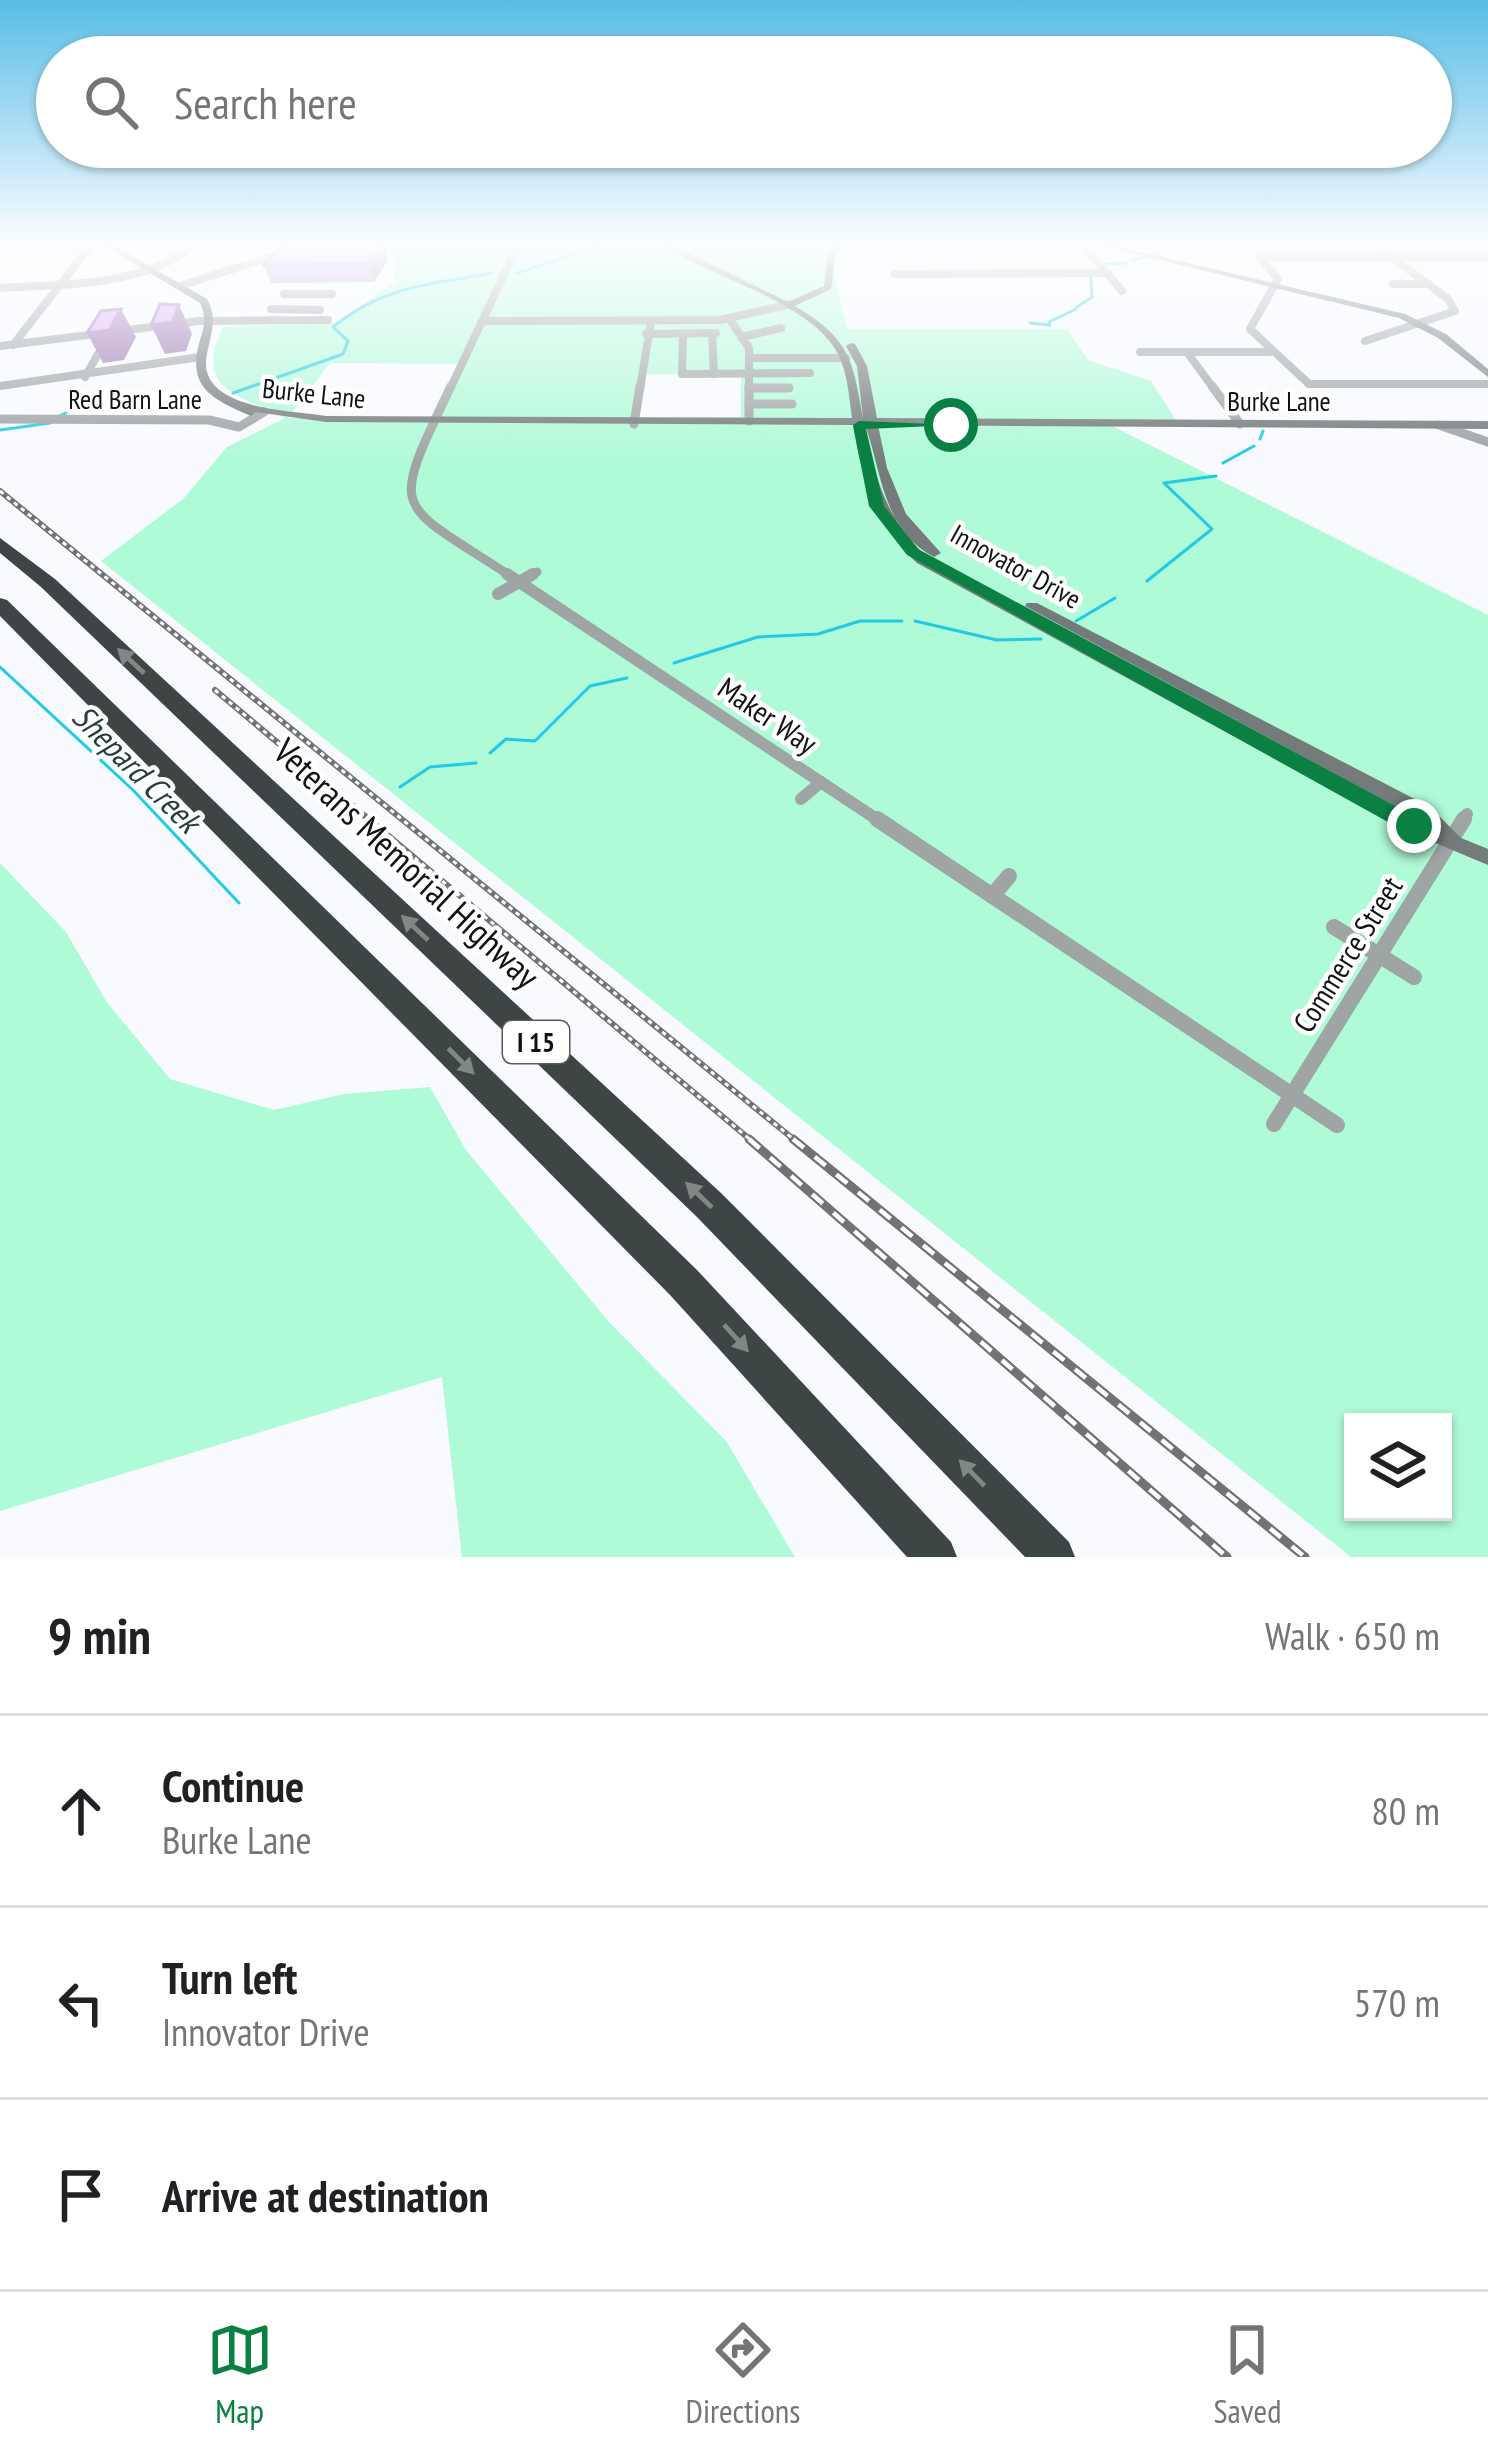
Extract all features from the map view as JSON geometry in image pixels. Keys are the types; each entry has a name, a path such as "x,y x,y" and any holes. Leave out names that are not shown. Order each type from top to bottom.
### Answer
{"highway":[{"name":"Veterans Memorial Highway","path":"0,544 48,583 709,1204 1054,1557"},
{"name":"I 15","path":"0,604 684,1282 936,1557"}],"street":[{"path":"13,345 37,316"},
{"path":"0,386 200,357 210,316"},
{"path":"262,320 266,316"},
{"path":"312,320 315,316"},
{"name":"Maker Way","path":"484,316 408,477 411,504 426,521 1337,1125"},
{"path":"482,320 730,320 746,316"},
{"name":"Innovator Drive","path":"801,316 826,333 846,358 866,423"},
{"name":"Innovator Drive","path":"808,316 828,325 854,349 877,506 896,537 922,560 1414,826 1452,838 1488,857"},
{"path":"1256,316 1250,326 1270,352 1309,384 1488,384"},
{"path":"1385,316 1424,325 1488,374"},
{"path":"1365,341 1443,316"},
{"path":"0,346 212,320 328,320"},
{"path":"730,320 749,358 749,421"},
{"path":"635,422 651,321"},
{"path":"741,337 782,329"},
{"path":"646,334 714,333 714,374"},
{"path":"683,334 682,374 811,376 809,358"},
{"path":"85,377 107,336"},
{"path":"1140,352 1270,352"},
{"path":"1190,355 1240,424"},
{"name":"Burke Lane","path":"200,357 207,386 241,406 314,423 1488,425"},
{"path":"749,358 846,358"},
{"path":"749,388 788,388"},
{"path":"749,404 792,404"},
{"name":"Red Barn Lane","path":"0,419 209,420 239,428 262,414"},
{"name":"Burke Lane","path":"635,422 866,423"},
{"path":"1439,425 1488,442"},
{"path":"498,594 537,572"},
{"path":"801,800 821,782"},
{"name":"Commerce Street","path":"1274,1124 1467,814"},
{"path":"992,896 1010,876"},
{"path":"1334,928 1414,977"}],"green space":[{"path":"346,316 844,316 847,329 1067,329 1088,360 1151,381 1176,420 1102,421 1488,615 1488,1557 1351,1557 101,561 183,499 227,447 285,418 238,396 217,378 215,348 223,327 335,323","holes":["330,363 458,364 435,417 288,418","642,374 741,375 741,417 635,418"]},
{"path":"0,863 66,932 106,1001 170,1079 274,1110 344,1094 430,1087 466,1150 609,1322 726,1441 795,1557 462,1557 442,1377 0,1511"}],"building":[{"path":"98,316 117,316 109,330 87,333"},
{"path":"155,316 175,316 172,322 151,325"}],"waterway":[{"name":"Shepard Creek","path":"233,393 343,354 348,341 333,327 348,316"},
{"path":"1049,322 1062,316"},
{"path":"1030,323 1050,325"},
{"name":"Shepard Creek","path":"59,416 93,401 131,404 135,411 199,399"},
{"name":"Shepard Creek","path":"0,430 50,423"},
{"name":"Shepard Creek","path":"1260,439 1263,431"},
{"name":"Shepard Creek","path":"1223,463 1254,446"},
{"name":"Shepard Creek","path":"1147,581 1212,529 1164,483 1216,476"},
{"name":"Shepard Creek","path":"1076,621 1115,598"},
{"name":"Shepard Creek","path":"674,663 758,637 818,634 860,621 902,621"},
{"name":"Shepard Creek","path":"915,621 997,640 1041,639"},
{"name":"Shepard Creek","path":"0,667 133,790 239,903"},
{"name":"Shepard Creek","path":"490,753 506,739 535,741 590,686 627,678"},
{"name":"Shepard Creek","path":"400,787 430,767 476,763"}],"railway":[{"path":"0,491 797,1142"},
{"path":"215,690 753,1142"},
{"path":"749,1139 1227,1557"},
{"path":"793,1139 1305,1557"}],"route":[{"path":"951,425 859,425 877,506 896,537 912,552 1414,826"}]}
